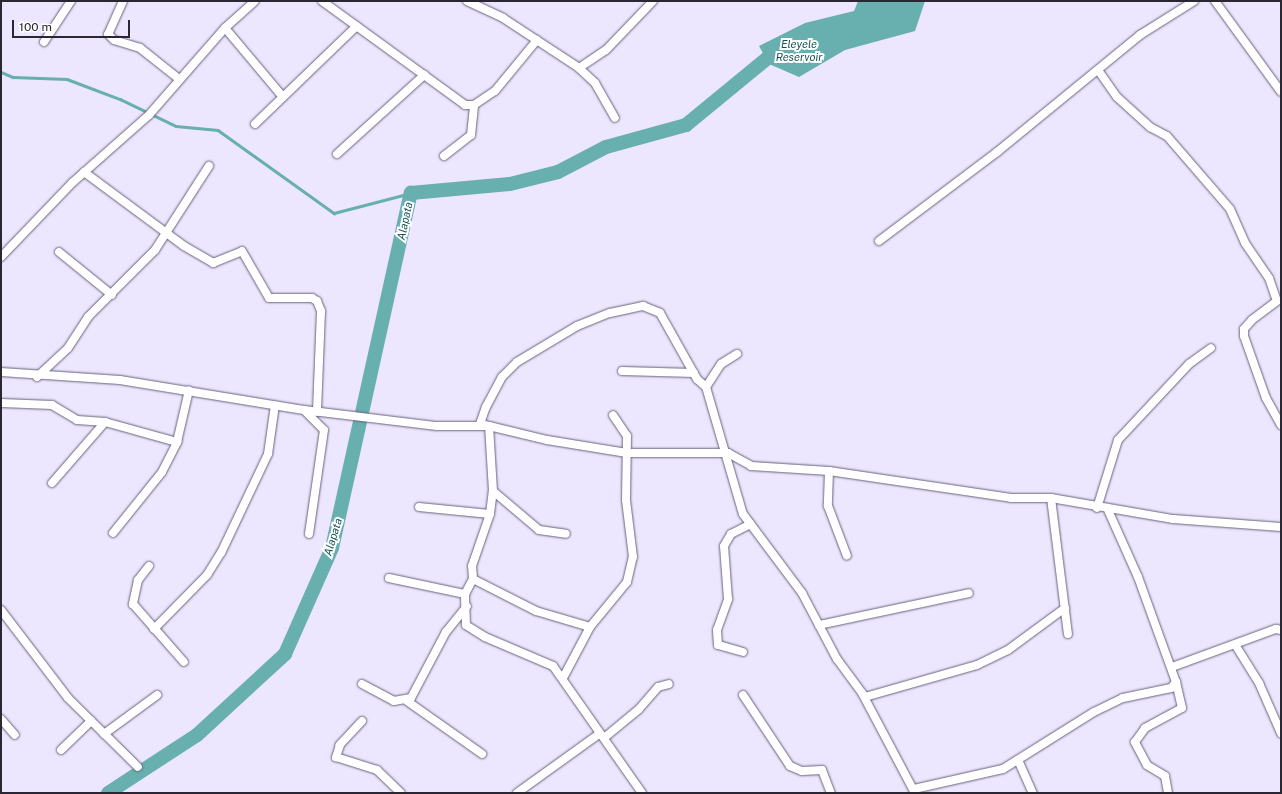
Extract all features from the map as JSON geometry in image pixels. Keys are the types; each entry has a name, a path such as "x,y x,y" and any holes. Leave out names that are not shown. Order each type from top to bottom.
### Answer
{"street":[{"path":"44,42 71,1"},
{"path":"123,1 108,34 114,40 140,48 179,79"},
{"path":"1,257 84,172 152,112 162,98 226,28 255,1"},
{"path":"322,1 456,100 474,105 495,91 537,40"},
{"path":"467,1 537,40 578,68 595,83 615,118"},
{"path":"578,68 606,50 653,1"},
{"path":"879,241 1098,70 1140,35 1194,1"},
{"path":"1216,1 1281,92"},
{"path":"255,124 357,26"},
{"path":"226,28 283,96"},
{"path":"1098,70 1134,113 1167,136 1230,209 1246,243 1269,278 1277,300 1252,320 1244,329 1244,336 1266,398 1281,425"},
{"path":"337,154 424,75"},
{"path":"444,156 471,135 474,105"},
{"path":"37,377 68,348 88,317 112,295 167,234 209,166"},
{"path":"84,172 167,234 213,263 242,251 269,298 312,298 318,301 321,311 317,412"},
{"path":"59,252 112,295"},
{"path":"1065,608 1008,650 963,670 865,696 837,659 819,625 782,563 752,524 736,495 728,453 706,387 694,373 655,309 643,306 610,313 577,326 517,362 492,393 480,424 547,440 627,453 728,453 751,466 829,471 1011,498 1051,498 1108,510 1281,526"},
{"path":"1097,508 1118,440 1189,364 1211,348"},
{"path":"706,387 721,364 737,354"},
{"path":"622,371 694,373"},
{"path":"1,372 37,377 96,378 189,390 317,412 437,426 489,426"},
{"path":"113,533 162,472 177,442 189,390"},
{"path":"1,403 44,404 77,420 105,422 177,442"},
{"path":"154,629 207,574 221,553 268,454 275,405"},
{"path":"304,410 324,430 309,534"},
{"path":"564,676 590,627 627,582 633,556 626,500 627,436 613,415"},
{"path":"52,482 105,422"},
{"path":"489,426 493,492 490,514 472,566 473,578 465,594 467,606 466,624 470,629 548,663 564,676 601,736 642,793"},
{"path":"829,471 828,506 847,556"},
{"path":"493,492 539,530 566,534"},
{"path":"1051,498 1068,634"},
{"path":"420,507 490,514"},
{"path":"1108,510 1172,667 1182,708 1145,728 1135,742 1147,765 1165,776 1168,793"},
{"path":"743,652 718,645 717,630 728,599 724,546 732,534 752,524"},
{"path":"149,566 138,580 133,604 184,662"},
{"path":"389,578 465,594"},
{"path":"473,578 536,611 590,627"},
{"path":"819,625 969,593"},
{"path":"408,701 435,658 446,632 467,606"},
{"path":"1,610 50,677 91,721 138,766"},
{"path":"1172,667 1236,646 1276,629 1281,630"},
{"path":"1236,646 1258,683 1281,733"},
{"path":"857,684 915,791 1003,769 1123,698 1171,688 1176,682"},
{"path":"362,684 394,701 408,701 482,754"},
{"path":"517,793 639,709 658,687 669,684"},
{"path":"104,734 156,695"},
{"path":"743,695 790,766 802,771 822,770 831,793"},
{"path":"1,719 15,735"},
{"path":"61,750 91,721"},
{"path":"362,721 340,745 336,757 377,770 401,793"},
{"path":"1018,760 1033,793"}],"water":[{"name":"Eleyele Reservoir","path":"858,1 925,1 915,31 845,50 799,77 769,64 759,46 805,23 854,11"}],"waterway":[{"name":"Alapata","path":"108,793 197,735 285,654 332,548 411,193 510,184 558,172 606,147 686,125 770,56 783,51"},
{"path":"1,72 13,77 67,79 120,99 176,126 218,130 334,213 411,193"}]}
